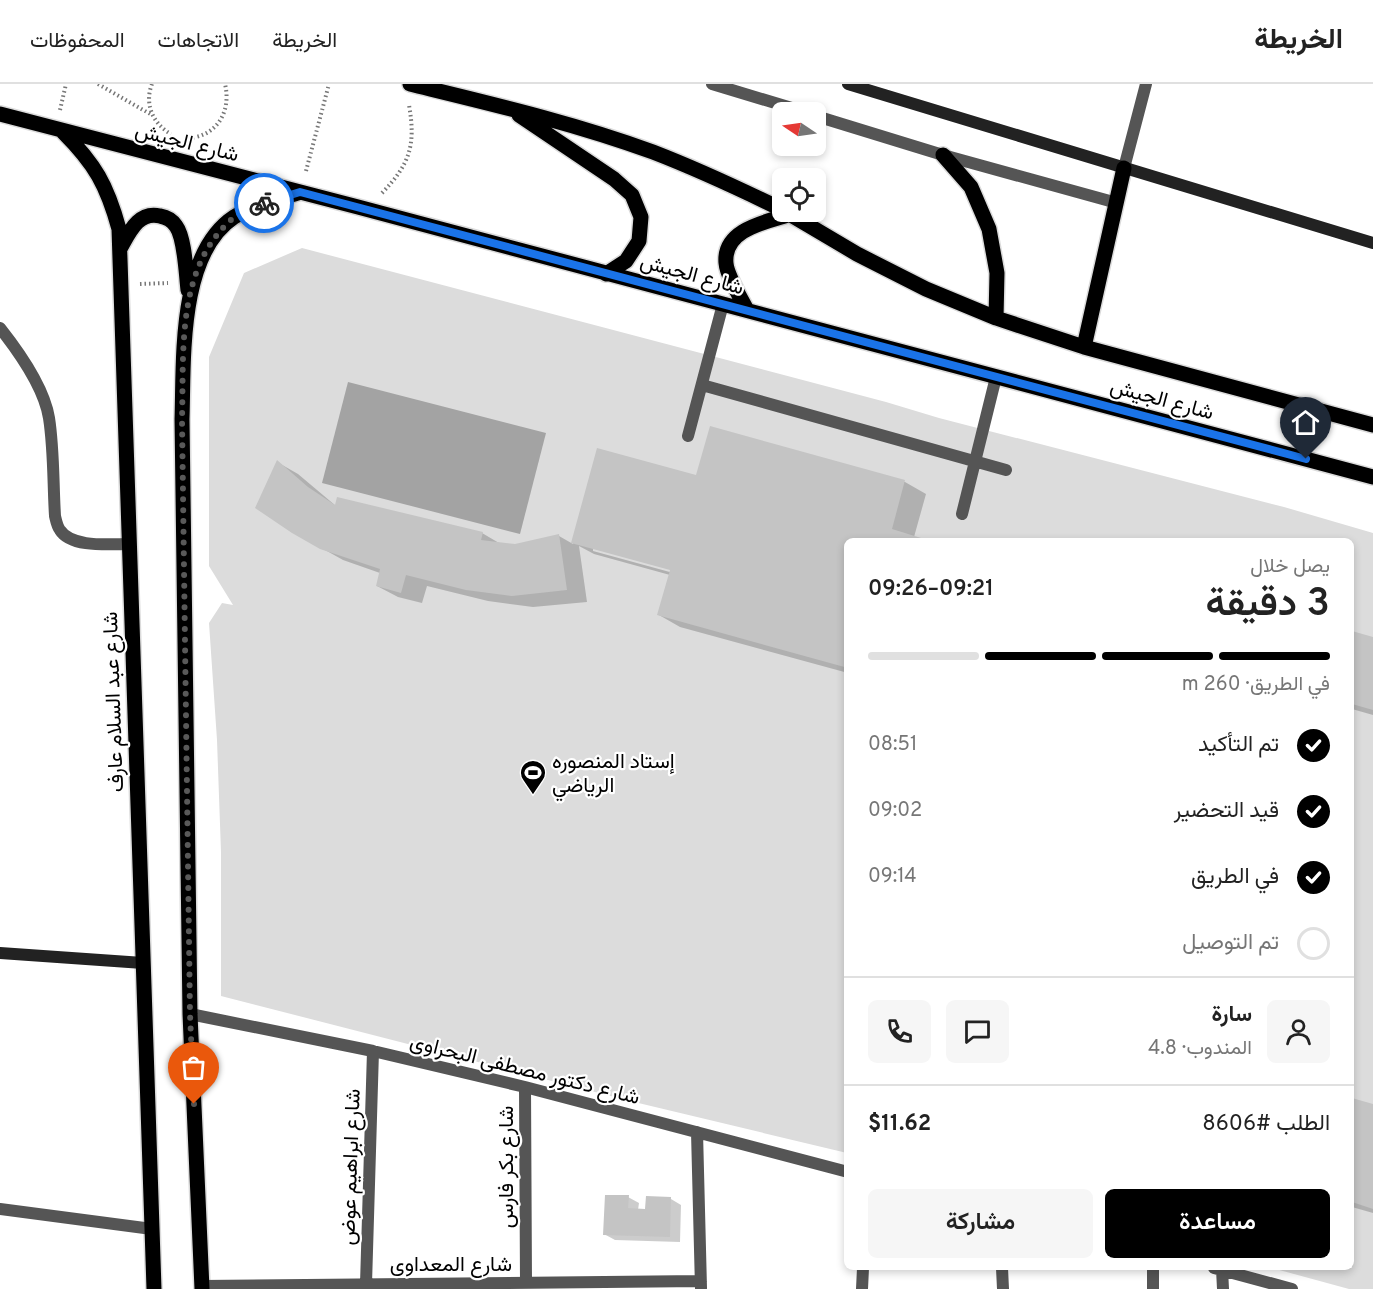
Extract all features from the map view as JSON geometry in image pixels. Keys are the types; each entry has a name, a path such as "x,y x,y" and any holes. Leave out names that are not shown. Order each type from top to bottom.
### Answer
{"main road":[{"name":"شارع الجيش","path":"410,84 581,128 652,152 723,181 772,205"},
{"path":"508,108 614,179 632,195 641,217 639,241 626,261 606,274"},
{"name":"شارع الجيش","path":"0,114 1373,477"},
{"name":"شارع عبد السلام عارف","path":"63,132 83,152 100,175 119,229 154,1289"},
{"path":"943,155 971,187 989,229 997,273 996,318"},
{"path":"1084,347 1124,168"},
{"path":"188,289 211,241 232,218 261,204 300,192"},
{"path":"120,248 131,228 140,218 153,214 166,217 177,226 188,289 182,419 190,1014 202,1287"},
{"path":"747,310 726,264 728,246 739,233 772,219"},
{"name":"شارع الجيش","path":"803,222 856,254 926,289 996,318 1084,347 1373,425"}],"street":[{"path":"712,84 772,102"},
{"path":"848,84 1373,243"},
{"path":"1124,168 1146,84"},
{"path":"826,119 943,155 1117,203"},
{"path":"688,436 723,304"},
{"path":"0,328 19,352 36,383 49,416 55,516 60,531 74,540 92,544 129,544"},
{"path":"962,513 996,376"},
{"path":"702,385 1006,470"},
{"path":"0,953 143,963"},
{"name":"شارع دكتور مصطفى البحراوى","path":"190,1014 373,1051 525,1087 844,1171"},
{"name":"شارع ابراهيم عوض","path":"366,1284 373,1051"},
{"name":"شارع بكر فارس","path":"525,1087 526,1282"},
{"path":"696,1132 701,1285"},
{"path":"0,1209 152,1229"},
{"path":"862,1270 862,1289"},
{"path":"1002,1270 1003,1289"},
{"path":"1153,1270 1153,1289"},
{"path":"1218,1270 1222,1289"},
{"path":"1225,1270 1292,1289"},
{"name":"شارع المعداوى","path":"202,1287 526,1282 575,1286 701,1285"}],"path":[{"path":"98,84 152,115"},
{"path":"152,84 149,103 152,115 159,125 175,135"},
{"path":"181,138 204,135 214,128 227,107 228,95 225,84"},
{"path":"300,192 329,84"},
{"path":"358,207 381,195 398,177 410,154 413,128 409,103"},
{"path":"121,284 188,289"}],"shaded area":[{"name":"إستاد المنصوره الرياضي","path":"302,248 939,418 1284,507 1373,533 1373,1289 1349,1289 1279,1270 1354,1270 1354,538 844,538 844,1152 630,1101 221,996 221,852 217,740 209,623 222,603 233,605 209,566 209,357 244,273"},
{"path":"348,382 546,433 520,534 322,483"}],"building":[{"path":"710,426 905,480 892,529 921,538 844,538 844,667 657,615 670,570 571,543 597,448 696,475"},
{"path":"277,460 308,487 335,505 337,497 483,532 481,540 515,544 559,534 567,590 512,596 466,590 406,575 401,593 376,586 380,569 320,549 255,508"},
{"path":"1354,632 1373,637 1373,710 1354,705"},
{"path":"1354,1099 1373,1104 1373,1209 1354,1203"},
{"path":"605,1195 629,1195 628,1208 645,1209 646,1196 671,1197 670,1237 603,1235"}],"way so far":[{"path":"194,1104 190,1014 182,419 185,336 189,296 199,262 211,241 232,218 264,203"}],"place":[{"name":"إستاد المنصوره الرياضي","path":"533,796"}],"route":[{"path":"264,203 300,192 1306,459"}]}
